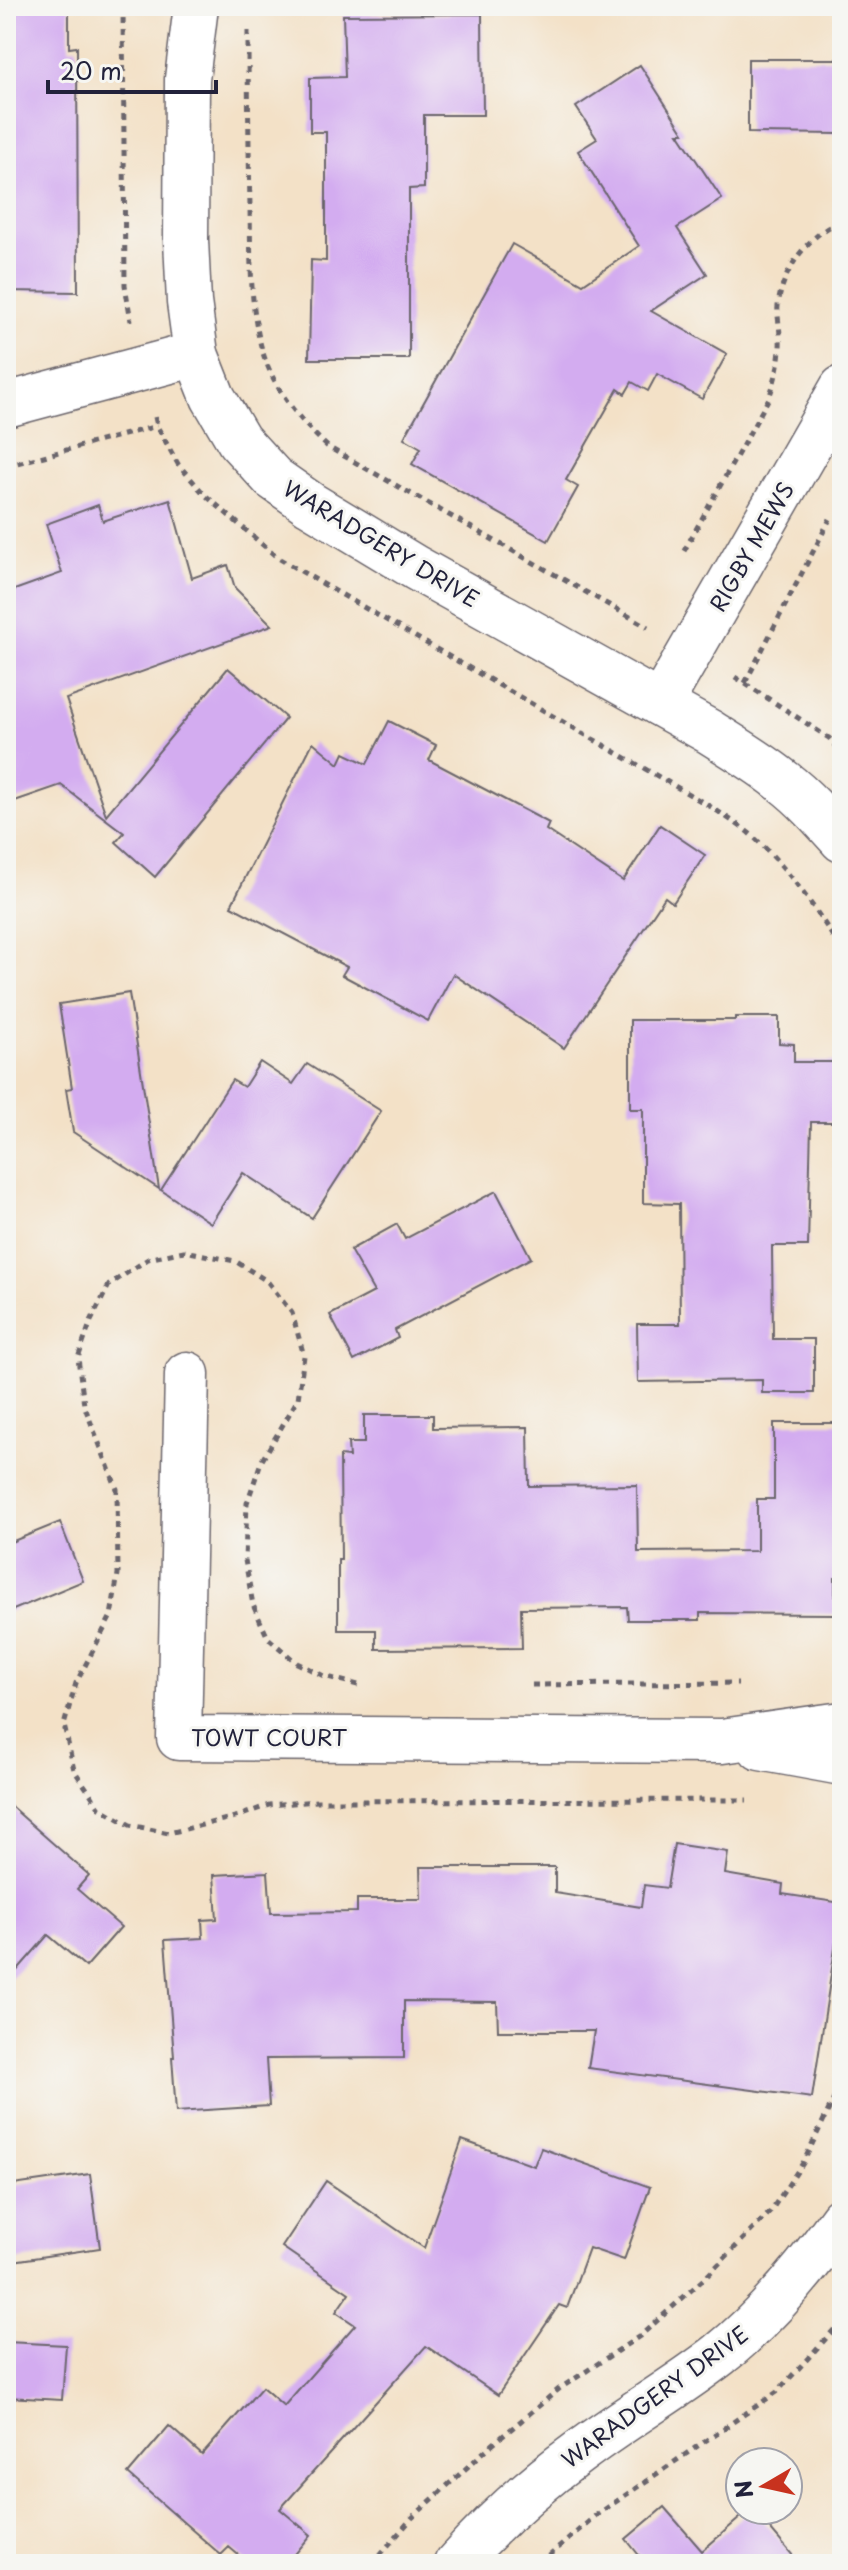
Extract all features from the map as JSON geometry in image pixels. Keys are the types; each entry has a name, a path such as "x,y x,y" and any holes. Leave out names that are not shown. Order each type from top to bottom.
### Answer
{"street":[{"name":"WARADGERY DRIVE","path":"177,6 187,79"},
{"name":"WARADGERY DRIVE","path":"196,6 187,79 186,240 189,302 196,354 213,397 239,441 273,478 310,504 416,568 710,732 785,782 842,840"},
{"path":"6,405 196,354"},
{"name":"RIGBY MEWS","path":"660,704 842,388"},
{"name":"TOWT COURT","path":"187,1374 179,1738 722,1741 842,1724"},
{"name":"TOWT COURT","path":"722,1741 842,1763"},
{"name":"WARADGERY DRIVE","path":"456,2564 544,2479 693,2374 748,2329 807,2266 842,2219"}],"path":[{"path":"123,6 125,285 129,316"},
{"path":"248,20 251,276 256,325 264,356 294,413 328,447 643,625 651,612"},
{"path":"680,558 769,398 778,370 781,339 778,306 793,265 807,243 826,227 842,221"},
{"path":"6,466 157,426 178,464 204,494 278,558 700,800 749,833 811,902 842,951"},
{"path":"835,510 745,683 829,738 842,752"},
{"path":"360,1686 324,1676 297,1663 268,1638 253,1605 245,1560 247,1503 261,1462 298,1399 304,1356 292,1313 267,1281 235,1261 184,1251 148,1259 109,1285 91,1321 78,1358 84,1405 117,1489 118,1574 111,1616 76,1683 64,1725 74,1770 100,1808 130,1825 169,1833 239,1816 269,1805 318,1801 757,1800"},
{"path":"531,1685 748,1683"},
{"path":"372,2564 412,2518 486,2450 559,2389 640,2336 706,2277 770,2212 803,2163 842,2082"},
{"path":"540,2564 595,2516 777,2392 842,2321"}],"building":[{"path":"11,6 69,6 69,48 77,47 78,292 6,291 6,47 11,47"},
{"path":"482,14 483,115 424,115 424,188 409,189 409,359 309,359 311,260 326,261 326,132 310,132 310,78 345,77 343,15"},
{"path":"748,59 842,59 842,134 748,133"},
{"path":"640,65 684,133 678,133 722,199 677,228 707,274 651,311 727,354 702,399 657,374 648,391 632,382 625,394 618,389 566,480 578,487 548,541 412,464 421,448 404,438 512,244 583,284 639,246 578,151 597,139 576,107"},
{"path":"170,499 192,578 228,565 235,588 272,625 66,699 106,815 228,668 286,718 155,877 116,842 124,833 61,785 6,804 6,593 62,573 46,524 98,505 103,521"},
{"path":"389,721 436,745 429,760 549,823 546,830 623,881 660,825 705,855 673,903 665,897 564,1048 453,974 428,1021 342,975 347,967 231,906 313,742 339,764 344,753 367,764"},
{"path":"129,993 159,1189 73,1132 66,1089 72,1088 59,1004"},
{"path":"735,1017 779,1017 779,1043 794,1044 794,1062 842,1062 842,1122 811,1122 808,1246 772,1246 773,1339 814,1339 814,1393 762,1393 762,1380 638,1382 637,1324 680,1324 679,1204 643,1203 643,1109 630,1109 630,1020 735,1020"},
{"path":"260,1062 293,1084 307,1064 381,1111 312,1218 243,1173 211,1223 161,1190 232,1080 244,1087"},
{"path":"496,1191 531,1258 395,1330 398,1338 354,1361 330,1315 374,1292 350,1250 397,1224 405,1239"},
{"path":"364,1415 433,1415 433,1428 528,1427 529,1486 637,1485 638,1552 757,1551 757,1499 774,1499 774,1423 842,1423 842,1578 835,1578 835,1614 700,1613 700,1620 628,1620 627,1607 521,1608 522,1648 376,1649 376,1630 338,1630 340,1456 349,1457 348,1443 364,1443"},
{"path":"60,1522 83,1581 6,1613 6,1544"},
{"path":"6,1802 89,1875 77,1889 121,1927 86,1967 48,1935 6,1983"},
{"path":"674,1844 728,1852 725,1874 783,1884 782,1894 842,1903 812,2098 588,2068 594,2031 498,2031 497,2002 404,2001 404,2058 266,2059 269,2106 176,2112 165,1940 203,1938 202,1920 217,1919 214,1875 268,1872 271,1913 357,1912 357,1899 421,1899 420,1867 555,1867 555,1893 641,1907 644,1885 667,1888"},
{"path":"462,2140 534,2166 541,2148 650,2187 624,2260 589,2248 567,2308 559,2305 498,2395 426,2346 280,2509 311,2535 287,2564 249,2564 229,2547 221,2555 128,2474 169,2426 202,2455 262,2387 284,2406 355,2325 336,2312 349,2293 282,2247 326,2181 424,2248"},
{"path":"90,2174 100,2248 6,2262 6,2186"},
{"path":"6,2342 66,2345 62,2400 6,2397"},
{"path":"664,2507 702,2551 731,2526 768,2526 800,2564 646,2564 626,2539"}]}
